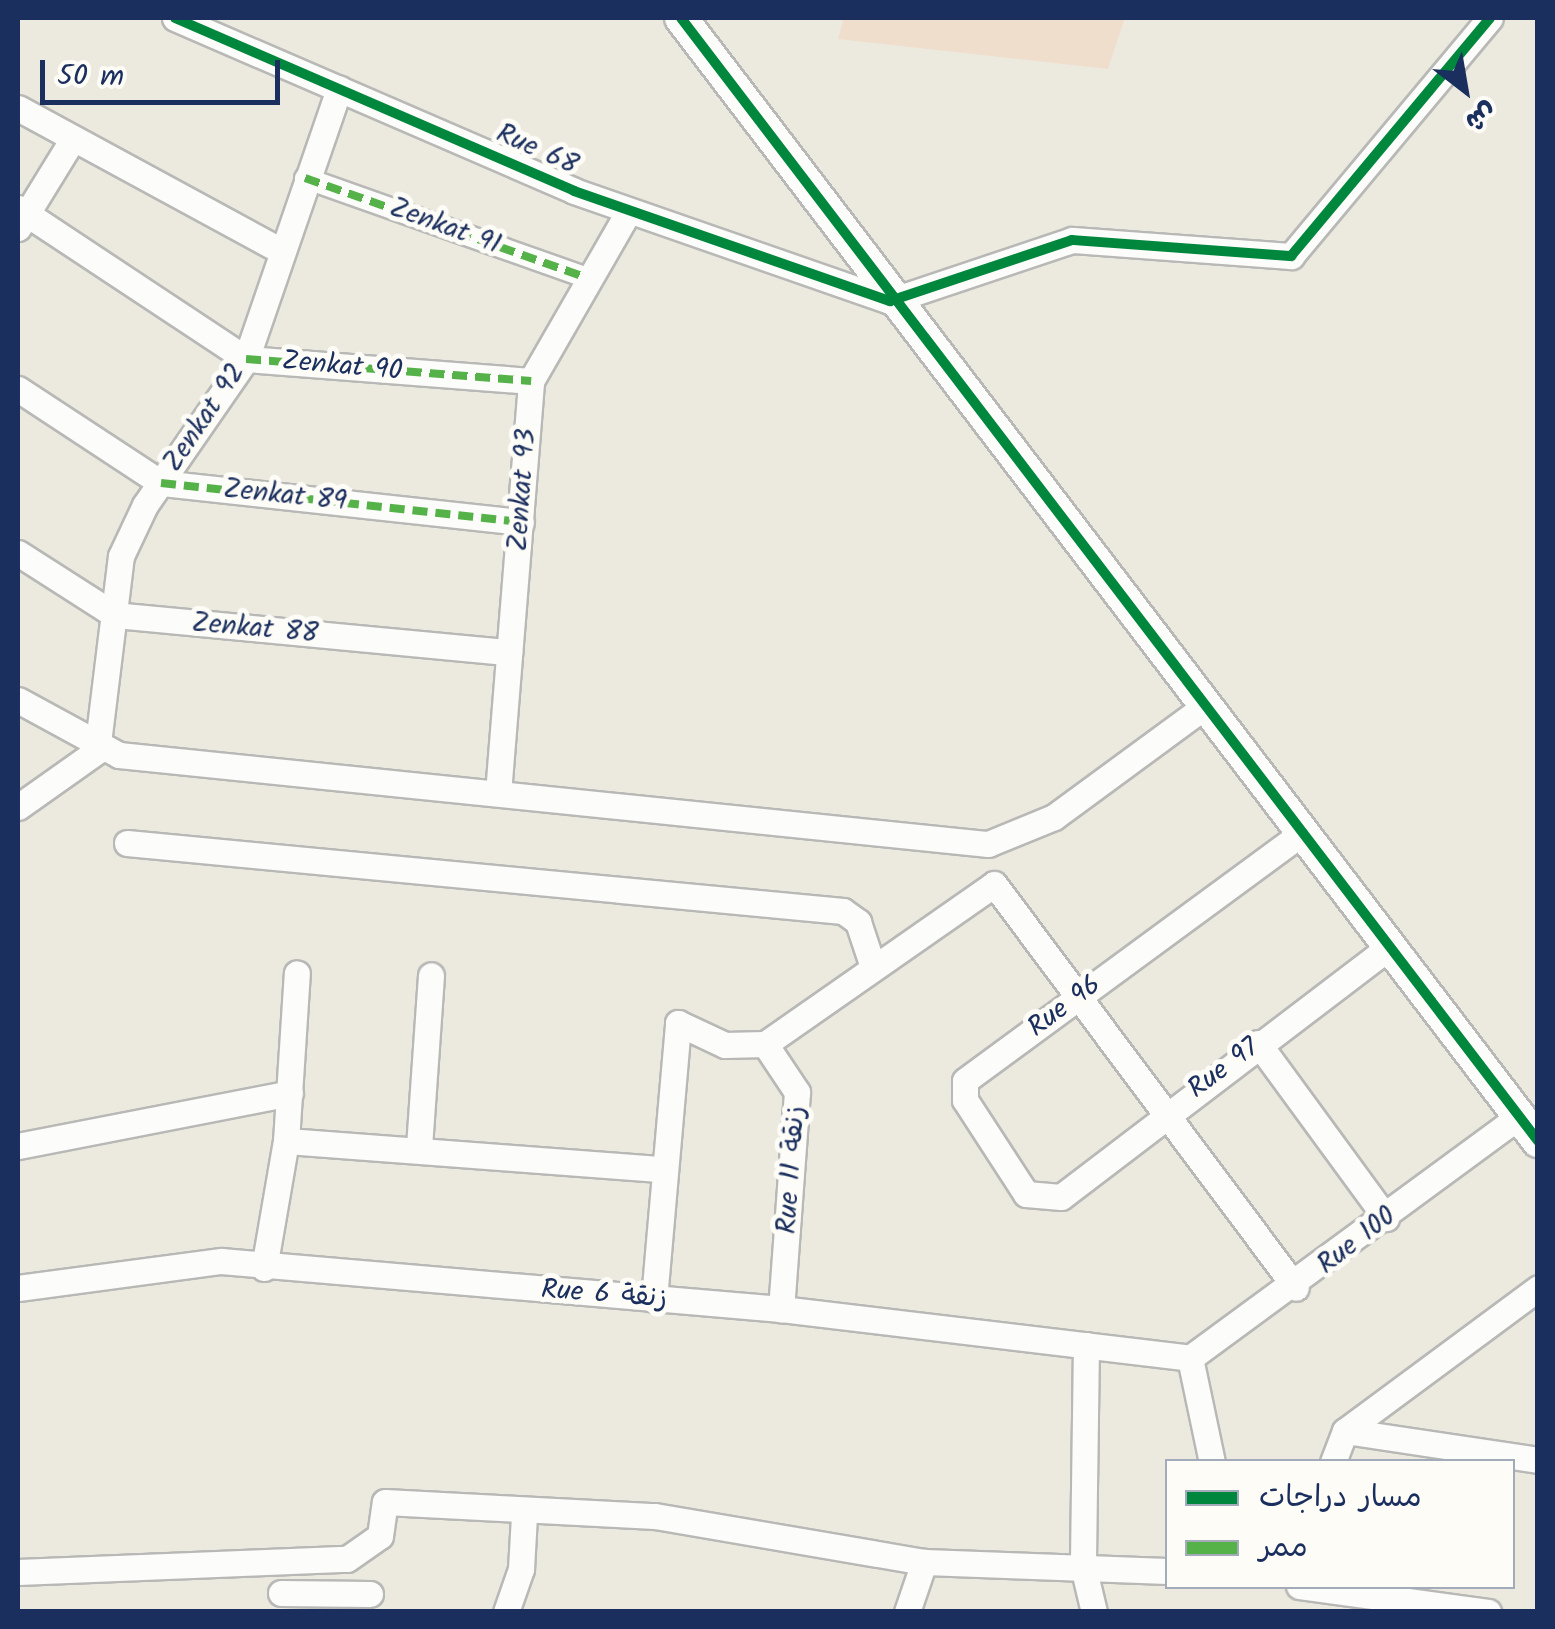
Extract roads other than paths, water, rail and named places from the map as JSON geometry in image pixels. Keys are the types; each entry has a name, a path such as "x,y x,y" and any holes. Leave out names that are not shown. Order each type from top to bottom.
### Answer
{"street":[{"name":"Rue 68","path":"174,18 628,212 890,302"},
{"path":"681,18 890,302 1529,1129"},
{"path":"890,302 1072,240 1291,256 1490,18"},
{"name":"Zenkat 92","path":"96,750 121,556 161,483 246,359 278,250 340,88"},
{"path":"18,108 70,142 278,250"},
{"path":"21,216 70,142"},
{"name":"Zenkat 91","path":"305,178 585,277"},
{"name":"Zenkat 93","path":"498,793 532,382 585,277 628,212"},
{"name":"Zenkat 90","path":"21,216 246,359 532,382"},
{"name":"Zenkat 89","path":"18,388 161,483 521,522"},
{"name":"Zenkat 88","path":"18,553 115,615 509,652"},
{"path":"18,700 96,750 988,844 1054,817 1204,706"},
{"path":"18,807 96,750"},
{"name":"Rue 96","path":"1061,1196 1026,1194 962,1090 1077,997 1302,833"},
{"path":"127,843 844,911 858,922 872,964"},
{"path":"654,1299 660,1169 678,1023 725,1045 765,1044 872,964 994,884 1296,1288"},
{"name":"Rue 97","path":"1061,1196 1164,1114 1391,946"},
{"path":"264,1268 286,1141 297,973"},
{"path":"419,1147 431,975"},
{"path":"1258,1043 1386,1218"},
{"name":"Rue 11 زنقة","path":"765,1044 798,1092 781,1309"},
{"path":"18,1146 290,1093"},
{"name":"Rue 100","path":"1190,1358 1296,1288 1386,1218 1529,1129"},
{"path":"286,1141 419,1147 660,1169"},
{"name":"Rue 6 زنقة","path":"18,1288 183,1263 781,1309 1190,1358"},
{"path":"1334,1459 1345,1431 1538,1288"},
{"path":"1086,1345 1083,1566 1094,1612"},
{"path":"1190,1358 1211,1459"},
{"path":"1345,1431 1453,1454 1538,1460"},
{"path":"18,1572 288,1567 364,1555 380,1536 385,1502 524,1515 655,1516 924,1562 1165,1571"},
{"path":"506,1612 521,1570 524,1515"},
{"path":"288,1567 277,1602 370,1603 364,1555"},
{"path":"907,1612 924,1562"},
{"path":"1318,1589 1374,1604 1444,1602 1488,1612"}]}
